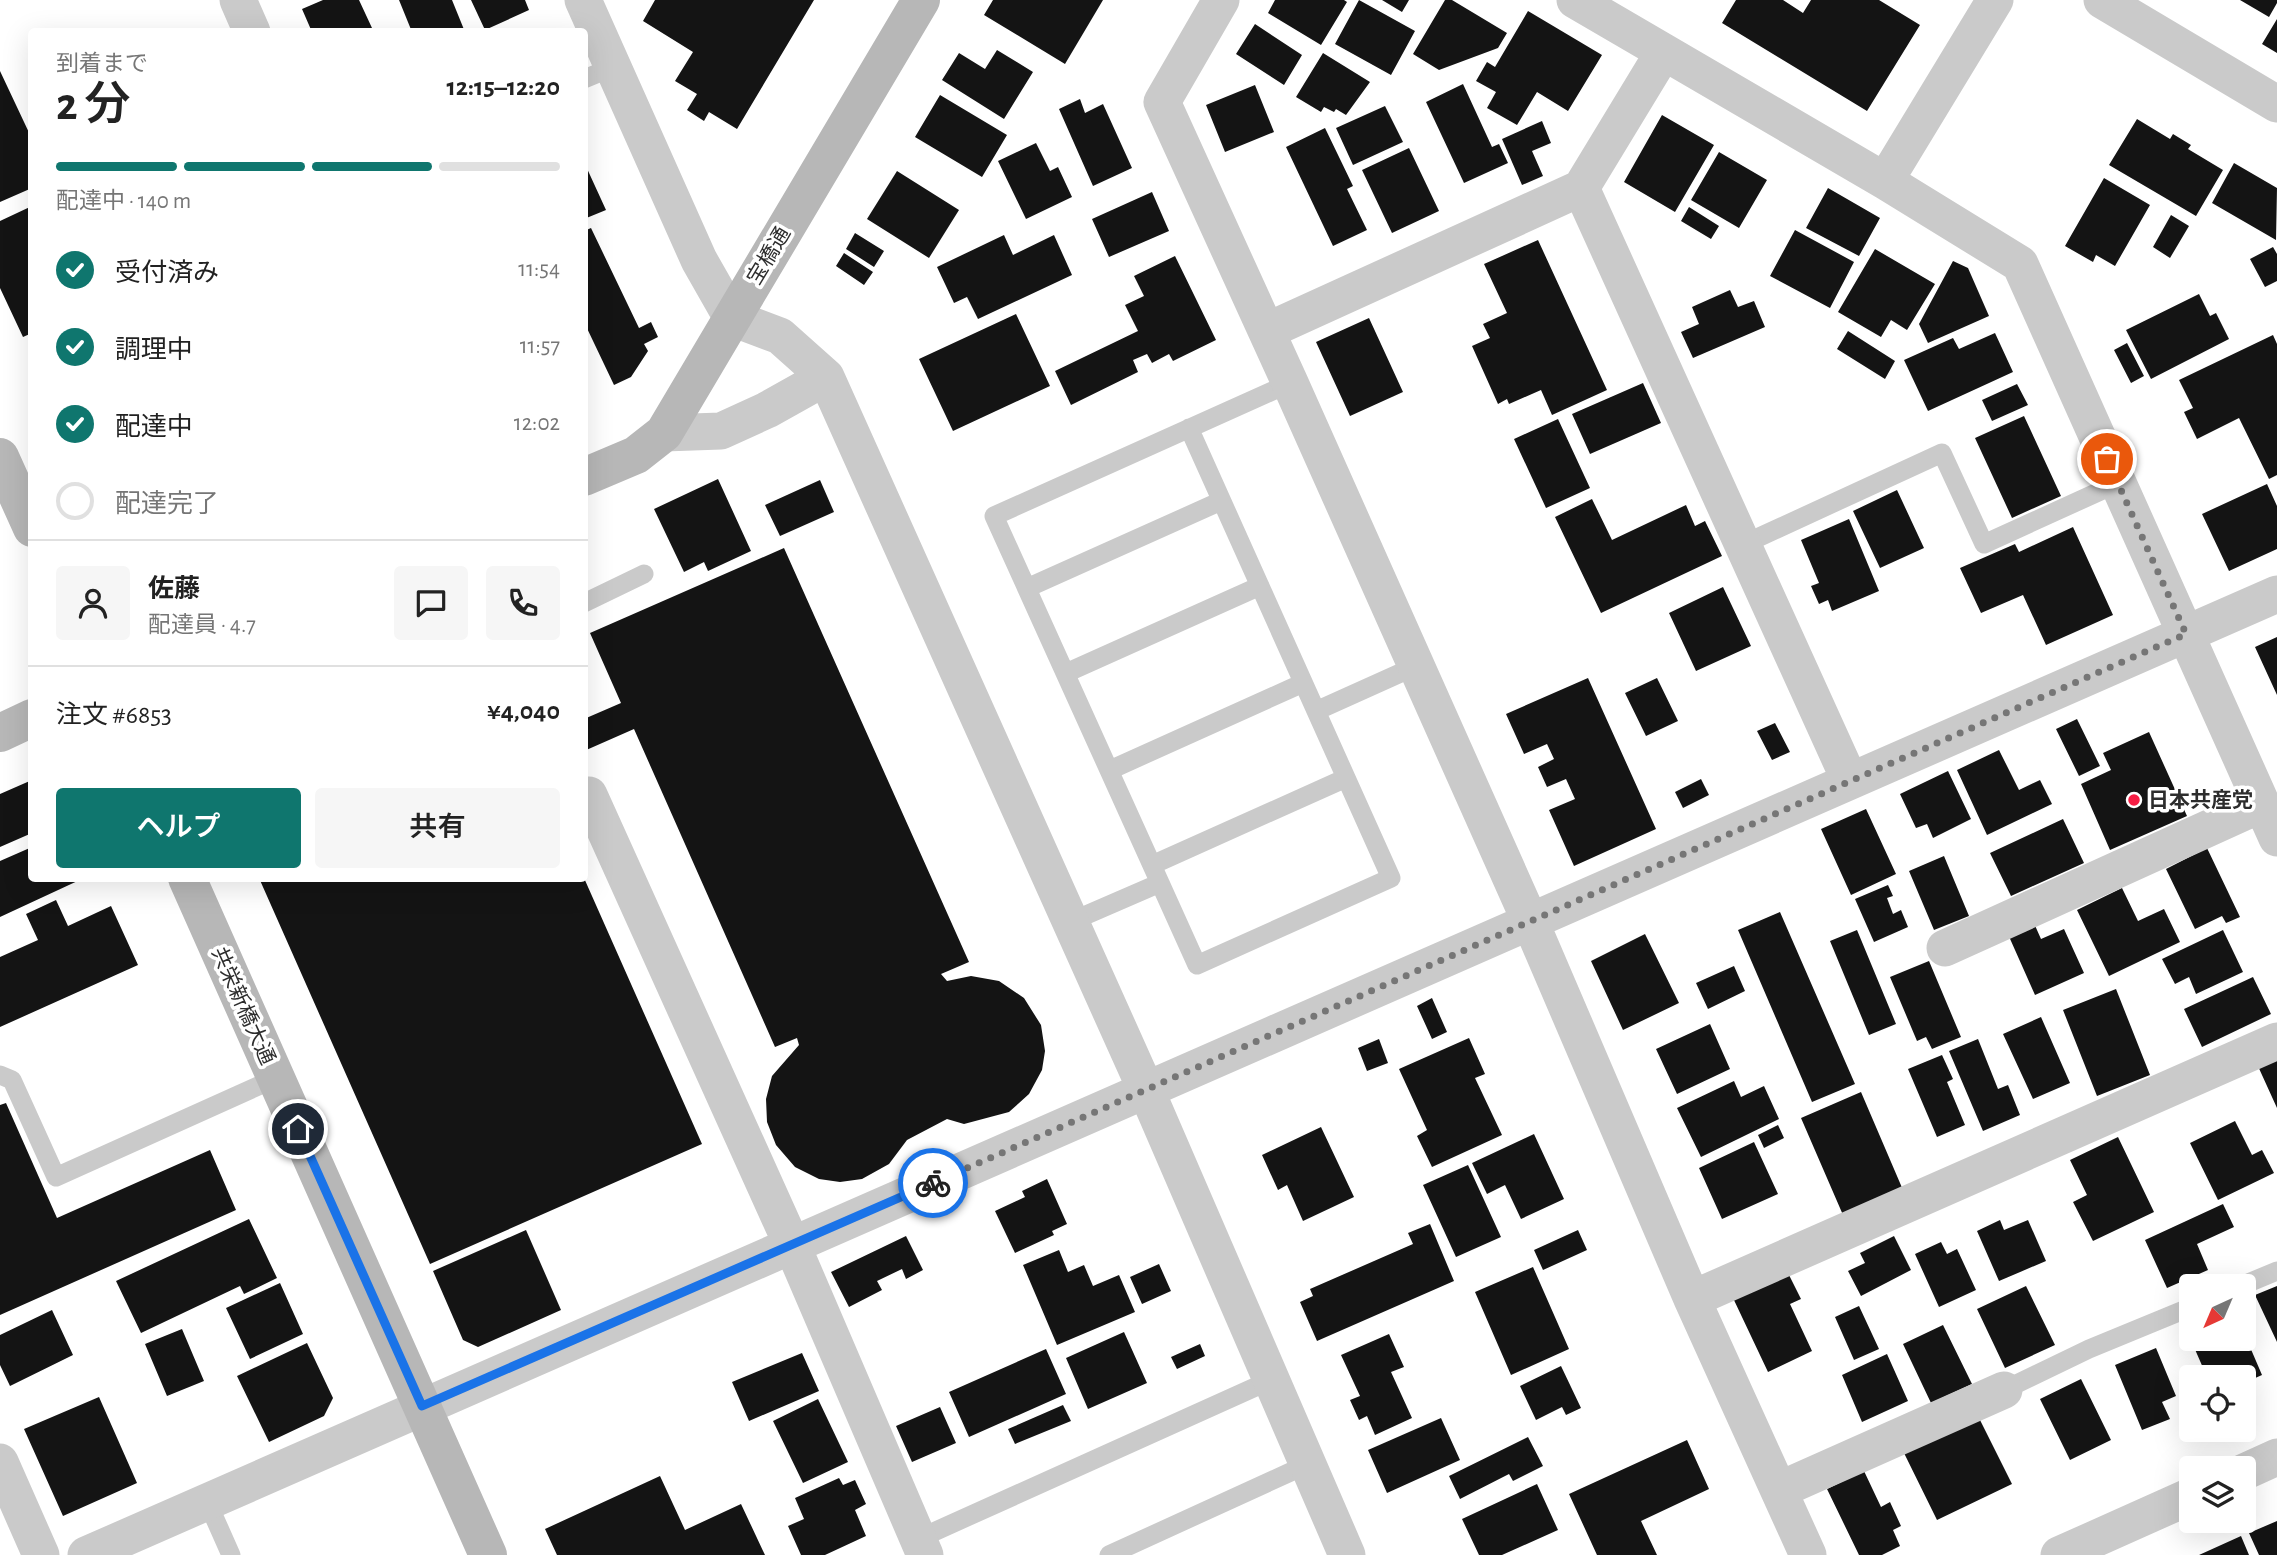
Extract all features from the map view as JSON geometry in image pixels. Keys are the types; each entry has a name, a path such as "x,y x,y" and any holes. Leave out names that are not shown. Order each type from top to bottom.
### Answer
{"street":[{"path":"238,0 250,28"},
{"path":"583,0 599,73 732,318 780,336 826,377 1146,1090 1348,1555"},
{"name":"宝橋通","path":"588,475 636,454 664,433 921,0"},
{"path":"1221,0 1162,102 1530,921 1692,1299 1808,1555"},
{"path":"1575,0 1885,181 2020,264 2277,838"},
{"path":"1885,181 1995,0"},
{"path":"2102,0 2277,104"},
{"path":"1267,331 1581,188 1663,53"},
{"path":"1581,188 1850,781"},
{"path":"664,433 721,431 767,410 826,377"},
{"path":"0,457 28,519"},
{"path":"86,1555 2277,594"},
{"path":"0,733 28,720"},
{"path":"589,795 792,1245 921,1547"},
{"path":"1945,948 2262,804"},
{"name":"共栄新橋大通","path":"189,882 488,1555"},
{"path":"1692,1299 2277,1041"},
{"path":"1779,1490 2004,1390"},
{"path":"2256,1467 2277,1457"},
{"path":"0,1462 41,1555"},
{"path":"2059,1555 2179,1501"}],"lane":[{"path":"1189,428 1391,878 1197,964 994,516 1189,428 1290,383"},
{"path":"1742,545 1942,453 1984,544 2118,483"},
{"path":"1027,587 1222,501"},
{"path":"588,601 644,575"},
{"path":"1066,673 1260,586"},
{"path":"1316,711 1416,666"},
{"path":"1110,770 1303,683"},
{"path":"1070,922 1156,874 1346,778"},
{"path":"0,1075 12,1080 56,1177 276,1078"},
{"path":"2256,1280 2277,1271"},
{"path":"2004,1390 2089,1349 2179,1312"},
{"path":"921,1547 1271,1380"},
{"path":"1109,1555 1308,1464"},
{"path":"207,1501 231,1555"}],"building":[{"path":"323,0 359,0 372,28 310,28 302,9"},
{"path":"399,0 452,0 463,28 410,28"},
{"path":"471,0 525,0 529,10 484,28"},
{"path":"655,0 814,0 737,129 709,112 704,121 687,110 697,94 675,81 693,52 643,21"},
{"path":"993,0 1103,0 1065,64 984,15"},
{"path":"1275,0 1347,2 1321,45 1268,13"},
{"path":"1359,0 1415,31 1391,75 1335,44"},
{"path":"1382,0 1409,0 1402,12"},
{"path":"1445,0 1452,0 1507,33 1498,48 1439,70 1413,54"},
{"path":"1736,0 1783,0 1803,13 1811,0 1879,0 1920,25 1867,111 1722,23"},
{"path":"2240,0 2277,0 2277,3 2269,17"},
{"path":"1528,11 1602,55 1568,111 1537,92 1517,125 1487,108 1496,92 1476,81 1487,62 1495,67"},
{"path":"2277,19 2277,53 2262,44"},
{"path":"1255,24 1302,55 1284,85 1236,54"},
{"path":"997,50 1033,72 1004,119 942,80 959,53 985,69"},
{"path":"1323,53 1370,82 1346,115 1336,109 1334,112 1324,107 1321,112 1296,97"},
{"path":"0,71 28,130 28,190 0,202"},
{"path":"1463,84 1492,147 1499,144 1508,163 1464,183 1426,102"},
{"path":"1255,85 1274,132 1225,152 1206,105"},
{"path":"940,95 1007,135 982,177 915,137"},
{"path":"1080,99 1085,113 1103,104 1132,168 1093,186 1059,109"},
{"path":"1385,106 1403,142 1353,165 1336,128"},
{"path":"1662,115 1714,145 1675,212 1624,182"},
{"path":"2137,119 2170,139 2173,134 2191,145 2188,149 2223,170 2196,216 2109,165"},
{"path":"1542,121 1551,143 1532,151 1543,176 1522,185 1502,139"},
{"path":"1325,128 1353,186 1347,189 1367,230 1333,246 1286,147"},
{"path":"1036,143 1050,171 1058,167 1072,197 1026,219 998,161"},
{"path":"1409,148 1439,211 1392,233 1362,170"},
{"path":"1719,152 1767,180 1739,228 1691,200"},
{"path":"2234,163 2277,188 2276,240 2212,203"},
{"path":"588,171 606,210 588,217"},
{"path":"897,171 959,210 929,258 867,219"},
{"path":"2104,178 2150,205 2115,266 2096,255 2093,262 2065,246"},
{"path":"1828,188 1880,218 1859,256 1806,228"},
{"path":"1152,192 1169,231 1109,257 1092,219"},
{"path":"1689,207 1719,226 1711,239 1681,221"},
{"path":"28,208 28,335 23,337 0,288 0,221"},
{"path":"2171,215 2189,226 2170,258 2153,247"},
{"path":"591,228 639,328 651,322 658,337 644,344 648,351 631,377 614,385 588,330 588,229"},
{"path":"1795,230 1854,262 1830,308 1770,276"},
{"path":"855,233 884,251 874,267 846,249"},
{"path":"1004,235 1013,255 1054,235 1072,275 978,319 967,297 954,303 937,267"},
{"path":"1538,240 1607,390 1552,415 1541,390 1509,404 1507,399 1498,404 1472,346 1490,338 1483,324 1507,313 1484,264"},
{"path":"2273,247 2277,254 2277,281 2265,287 2250,259"},
{"path":"1875,249 1935,284 1907,330 1891,320 1881,337 1838,312"},
{"path":"844,253 873,272 864,285 836,266"},
{"path":"1175,256 1216,340 1173,361 1169,354 1152,363 1147,354 1133,360 1138,372 1071,405 1055,371 1138,331 1125,305 1144,296 1134,276"},
{"path":"1953,261 1968,268 1989,316 1928,343 1919,324"},
{"path":"1730,290 1738,307 1754,301 1765,327 1693,358 1681,332 1699,324 1692,307"},
{"path":"2199,294 2210,316 2216,313 2229,339 2151,379 2126,330"},
{"path":"1016,314 1050,386 953,431 919,359"},
{"path":"1369,318 1403,392 1350,416 1316,342"},
{"path":"1848,331 1895,361 1885,379 1837,349"},
{"path":"1995,333 2013,372 1928,411 1904,360 1953,338 1959,349"},
{"path":"2273,335 2277,344 2277,475 2269,479 2239,418 2197,439 2184,412 2193,408 2179,380"},
{"path":"2127,343 2144,376 2131,383 2114,350"},
{"path":"1643,383 1661,423 1590,454 1572,414"},
{"path":"2017,384 2028,405 1992,421 1982,400"},
{"path":"2024,416 2061,496 2012,518 1975,438"},
{"path":"1558,419 1590,488 1546,508 1514,439"},
{"path":"718,479 751,551 708,571 704,562 684,572 654,509"},
{"path":"820,480 834,512 780,536 765,505"},
{"path":"2267,484 2277,506 2277,549 2229,571 2202,514"},
{"path":"1897,490 1924,548 1880,568 1853,511"},
{"path":"1592,499 1612,540 1686,505 1695,526 1705,521 1722,556 1601,613 1555,517"},
{"path":"1849,519 1879,591 1832,611 1828,600 1819,604 1811,586 1819,583 1801,540"},
{"path":"2073,527 2113,615 2046,645 2023,595 1981,613 1960,568 2015,544 2019,552"},
{"path":"784,548 969,962 941,974 947,981 971,976 999,981 1024,998 1041,1025 1045,1051 1042,1070 1029,1094 1009,1112 964,1124 947,1119 907,1140 889,1164 862,1179 840,1182 819,1179 795,1167 776,1145 767,1122 766,1099 772,1076 799,1045 797,1038 775,1047 634,729 588,749 588,717 621,703 590,633"},
{"path":"1723,587 1751,646 1696,671 1669,613"},
{"path":"2277,637 2277,695 2255,647"},
{"path":"1588,678 1656,829 1574,866 1549,810 1575,799 1566,779 1547,787 1538,767 1554,759 1547,744 1524,754 1506,714"},
{"path":"1657,678 1678,721 1646,736 1625,693"},
{"path":"2077,719 2100,766 2079,776 2056,729"},
{"path":"1775,723 1790,752 1772,760 1757,731"},
{"name":"日本共産党","path":"2149,732 2187,816 2110,850 2081,784 2111,770 2103,753"},
{"path":"1999,750 2019,790 2040,780 2052,804 1987,835 1957,770"},
{"path":"1948,771 1971,819 1933,838 1927,824 1916,828 1900,794"},
{"path":"1701,779 1709,795 1683,808 1675,792"},
{"path":"28,782 28,835 0,847 0,794"},
{"path":"1866,809 1896,874 1851,895 1821,829"},
{"path":"2063,819 2084,863 2011,896 1990,853"},
{"path":"2207,848 2240,917 2226,923 2222,916 2195,929 2166,869"},
{"path":"28,849 28,882 75,882 0,917 0,861"},
{"path":"1944,856 1969,916 1934,930 1909,871"},
{"path":"261,882 586,882 702,1144 430,1264"},
{"path":"1888,885 1893,896 1887,898 1893,914 1901,910 1908,927 1874,942 1855,899"},
{"path":"2122,888 2138,921 2164,909 2180,942 2109,976 2077,910"},
{"path":"56,900 68,926 111,906 138,965 0,1027 0,957 38,940 26,914"},
{"path":"1780,912 1855,1084 1812,1102 1738,930"},
{"path":"2033,921 2041,939 2064,929 2084,973 2035,995 2007,932"},
{"path":"1857,930 1896,1024 1869,1035 1830,941"},
{"path":"2223,930 2243,972 2196,994 2189,977 2175,984 2162,959"},
{"path":"1645,934 1679,1003 1623,1030 1591,961"},
{"path":"1929,961 1961,1037 1932,1049 1926,1037 1917,1041 1890,977"},
{"path":"1734,966 1745,991 1708,1009 1696,983"},
{"path":"2253,977 2271,1014 2202,1047 2184,1009"},
{"path":"2116,989 2150,1075 2097,1096 2063,1010"},
{"path":"1432,998 1447,1032 1432,1039 1417,1006"},
{"path":"2041,1017 2070,1083 2033,1099 2003,1034"},
{"path":"1710,1024 1730,1069 1677,1094 1656,1049"},
{"path":"1469,1038 1485,1074 1475,1078 1502,1135 1432,1167 1417,1136 1427,1130 1399,1069"},
{"path":"1379,1039 1388,1063 1367,1071 1358,1048"},
{"path":"1978,1039 1998,1089 2008,1085 2020,1115 1983,1131 1949,1051"},
{"path":"1942,1055 1953,1079 1947,1082 1965,1125 1937,1137 1908,1069"},
{"path":"2277,1056 2277,1108 2257,1064"},
{"path":"1734,1081 1741,1097 1764,1086 1779,1119 1701,1157 1677,1108"},
{"path":"1861,1092 1903,1190 1843,1215 1801,1118"},
{"path":"6,1103 57,1218 210,1150 236,1210 0,1315 0,1105"},
{"path":"2235,1121 2252,1155 2262,1150 2274,1173 2218,1200 2190,1143"},
{"path":"1778,1125 1784,1138 1764,1148 1758,1135"},
{"path":"1321,1127 1354,1197 1303,1221 1287,1185 1278,1190 1262,1155"},
{"path":"1534,1134 1564,1199 1521,1219 1505,1185 1487,1194 1472,1163"},
{"path":"2118,1137 2154,1212 2093,1241 2073,1202 2087,1195 2070,1160"},
{"path":"1754,1142 1778,1194 1722,1219 1699,1168"},
{"path":"1468,1165 1501,1237 1456,1257 1423,1185"},
{"path":"1047,1179 1067,1224 1052,1231 1054,1235 1015,1253 995,1211 1025,1197 1022,1191"},
{"path":"2223,1204 2234,1227 2197,1244 2208,1270 2199,1274 2179,1274 2179,1283 2167,1288 2145,1240"},
{"path":"249,1219 277,1278 244,1294 240,1286 141,1333 116,1281"},
{"path":"2000,1220 2004,1230 2028,1220 2046,1261 1999,1281 1977,1231"},
{"path":"1430,1224 1454,1281 1317,1341 1300,1302 1313,1296 1310,1289 1413,1244 1408,1233"},
{"path":"526,1230 561,1310 478,1347 463,1340 433,1271"},
{"path":"1578,1230 1587,1250 1543,1270 1534,1250"},
{"path":"906,1236 923,1270 906,1279 902,1269 877,1281 882,1290 849,1307 831,1272"},
{"path":"1894,1236 1911,1270 1861,1296 1848,1271 1865,1263 1860,1253"},
{"path":"1941,1242 1947,1254 1957,1249 1976,1290 1939,1307 1915,1254"},
{"path":"1059,1250 1068,1272 1084,1265 1093,1286 1119,1275 1135,1312 1057,1345 1023,1265"},
{"path":"1159,1264 1171,1291 1142,1304 1130,1277"},
{"path":"1533,1267 1569,1349 1511,1375 1475,1292"},
{"path":"1788,1273 1801,1299 1790,1304 1812,1351 1768,1372 1733,1298"},
{"path":"280,1283 303,1334 250,1359 226,1308"},
{"path":"2026,1286 2055,1345 2005,1368 1977,1309"},
{"path":"2277,1286 2277,1342 2256,1297 2256,1295"},
{"path":"1859,1306 1879,1349 1854,1360 1835,1317"},
{"path":"52,1310 73,1355 10,1386 0,1365 0,1335"},
{"path":"1943,1325 1972,1384 1931,1403 1903,1344"},
{"path":"182,1329 204,1381 167,1396 145,1344"},
{"path":"1124,1332 1147,1383 1088,1409 1066,1358"},
{"path":"1389,1334 1404,1367 1391,1372 1412,1418 1375,1435 1367,1416 1359,1420 1350,1400 1360,1396 1341,1355"},
{"path":"307,1343 333,1398 324,1416 269,1442 237,1376"},
{"path":"1200,1344 1205,1356 1177,1369 1171,1357"},
{"path":"2156,1348 2176,1396 2162,1402 2170,1419 2142,1430 2115,1365"},
{"path":"1046,1349 1066,1394 969,1437 949,1392"},
{"path":"2196,1351 2252,1351 2262,1375 2256,1378 2256,1365 2202,1365"},
{"path":"802,1353 819,1391 749,1421 732,1382"},
{"path":"1887,1354 1908,1401 1862,1422 1842,1375"},
{"path":"1561,1366 1581,1408 1566,1415 1562,1407 1536,1420 1520,1386"},
{"path":"2081,1379 2111,1440 2070,1460 2040,1399"},
{"path":"99,1397 137,1483 63,1516 24,1429"},
{"path":"818,1399 848,1462 803,1483 773,1421"},
{"path":"1063,1405 1071,1421 1015,1444 1008,1429"},
{"path":"940,1407 956,1443 912,1462 896,1426"},
{"path":"1978,1416 2012,1484 1937,1520 1904,1453"},
{"path":"1441,1418 1460,1460 1387,1493 1368,1450"},
{"path":"1528,1437 1543,1466 1513,1481 1509,1474 1460,1499 1449,1476"},
{"path":"1687,1440 1709,1489 1641,1521 1657,1555 1597,1555 1569,1494"},
{"path":"1864,1471 1881,1507 1890,1502 1901,1526 1893,1530 1900,1546 1882,1555 1859,1555 1827,1489"},
{"path":"660,1476 685,1530 741,1504 765,1555 557,1555 545,1529"},
{"path":"839,1478 843,1485 855,1480 866,1504 855,1510 866,1536 825,1555 801,1555 788,1526 804,1519 795,1498"},
{"path":"1537,1484 1558,1530 1502,1555 1479,1555 1462,1519"},
{"path":"2277,1521 2277,1555 2259,1555 2249,1533 2256,1533 2256,1530"},
{"path":"2241,1536 2249,1555 2199,1555"}],"way so far":[{"path":"933,1183 2186,634 2107,459"}],"place":[{"name":"日本共産党","path":"2134,800"}],"route":[{"path":"298,1129 422,1406 933,1183"}]}
